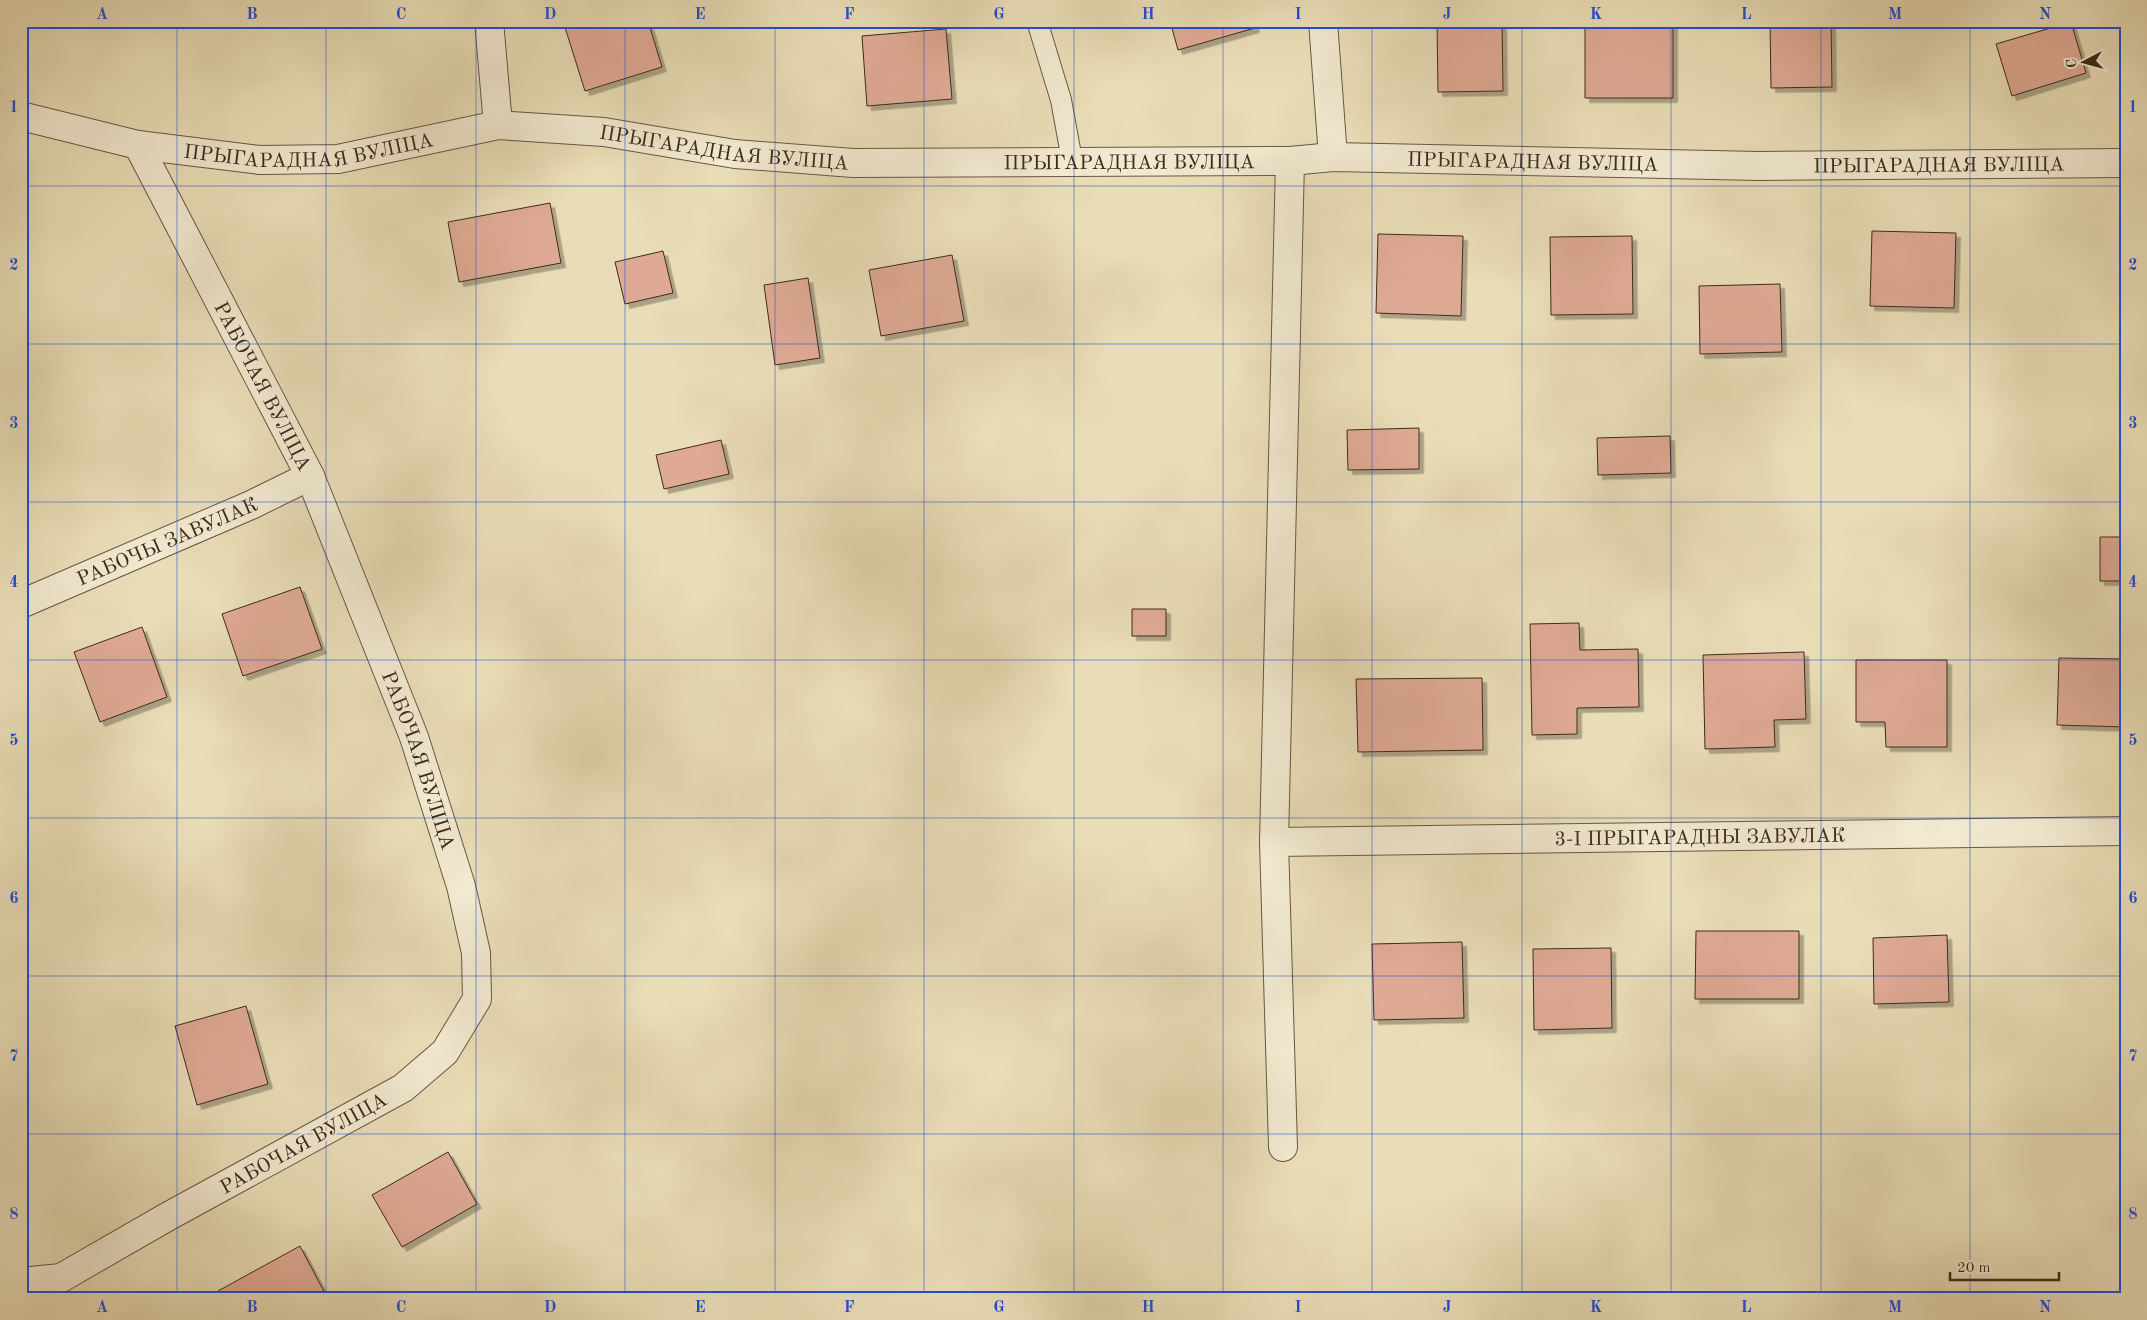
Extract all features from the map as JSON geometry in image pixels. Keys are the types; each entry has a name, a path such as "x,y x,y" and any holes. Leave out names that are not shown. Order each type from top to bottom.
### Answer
{"street":[{"path":"489,21 498,124"},
{"path":"1323,21 1333,157"},
{"path":"21,116 138,145"},
{"name":"ПРЫГАРАДНАЯ ВУЛІЦА","path":"138,145 260,160 338,159 498,124 604,132 735,154 853,163 1072,160 1290,161 1333,157 1759,166 2126,162"},
{"name":"РАБОЧАЯ ВУЛІЦА","path":"21,1282 61,1278 167,1217 403,1088 444,1052 477,1000 476,952 461,886 414,737 310,476 138,145"},
{"path":"1283,1147 1274,842 1290,161"},
{"name":"РАБОЧЫ ЗАВУЛАК","path":"21,604 251,505 310,476"},
{"name":"3-І ПРЫГАРАДНЫ ЗАВУЛАК","path":"1274,842 2126,831"}],"lane":[{"path":"1037,21 1061,100 1072,160"}],"building":[{"path":"563,21 648,21 662,67 585,91"},
{"path":"1170,21 1253,21 1255,28 1178,50"},
{"path":"1437,21 1502,21 1503,91 1438,92"},
{"path":"1585,21 1673,21 1673,98 1585,98"},
{"path":"1770,21 1831,21 1832,87 1771,88"},
{"path":"2071,22 2086,73 2012,96 1996,44"},
{"path":"946,29 952,99 867,106 862,36"},
{"path":"550,203 561,263 459,282 448,222"},
{"path":"1872,231 1956,233 1954,308 1870,306"},
{"path":"1378,234 1463,236 1461,316 1376,313"},
{"path":"1632,236 1633,314 1551,315 1550,237"},
{"path":"663,251 673,293 625,304 615,262"},
{"path":"952,255 964,321 881,336 869,270"},
{"path":"808,278 820,358 775,365 764,285"},
{"path":"1780,284 1782,352 1700,354 1699,286"},
{"path":"1419,428 1419,469 1348,470 1347,430"},
{"path":"1670,436 1671,473 1598,475 1597,438"},
{"path":"721,440 729,474 664,489 656,455"},
{"path":"2100,537 2126,537 2126,581 2100,581"},
{"path":"300,587 322,649 243,676 222,614"},
{"path":"1132,609 1166,609 1166,636 1132,636"},
{"path":"1579,623 1580,650 1638,649 1639,707 1577,708 1577,734 1532,735 1530,624"},
{"path":"142,627 167,697 100,722 74,652"},
{"path":"1804,652 1806,719 1774,720 1775,747 1705,749 1703,655"},
{"path":"2059,658 2126,659 2126,727 2057,725"},
{"path":"1856,660 1947,660 1947,747 1886,747 1885,722 1856,722"},
{"path":"1482,678 1483,750 1358,752 1356,679"},
{"path":"1696,931 1799,931 1799,999 1695,999"},
{"path":"1947,935 1949,1002 1874,1004 1873,938"},
{"path":"1462,942 1464,1018 1374,1020 1372,944"},
{"path":"1611,948 1612,1028 1534,1030 1533,949"},
{"path":"246,1006 268,1084 197,1105 175,1026"},
{"path":"448,1152 477,1204 402,1247 372,1195"},
{"path":"300,1246 328,1299 222,1299 218,1291"}]}
